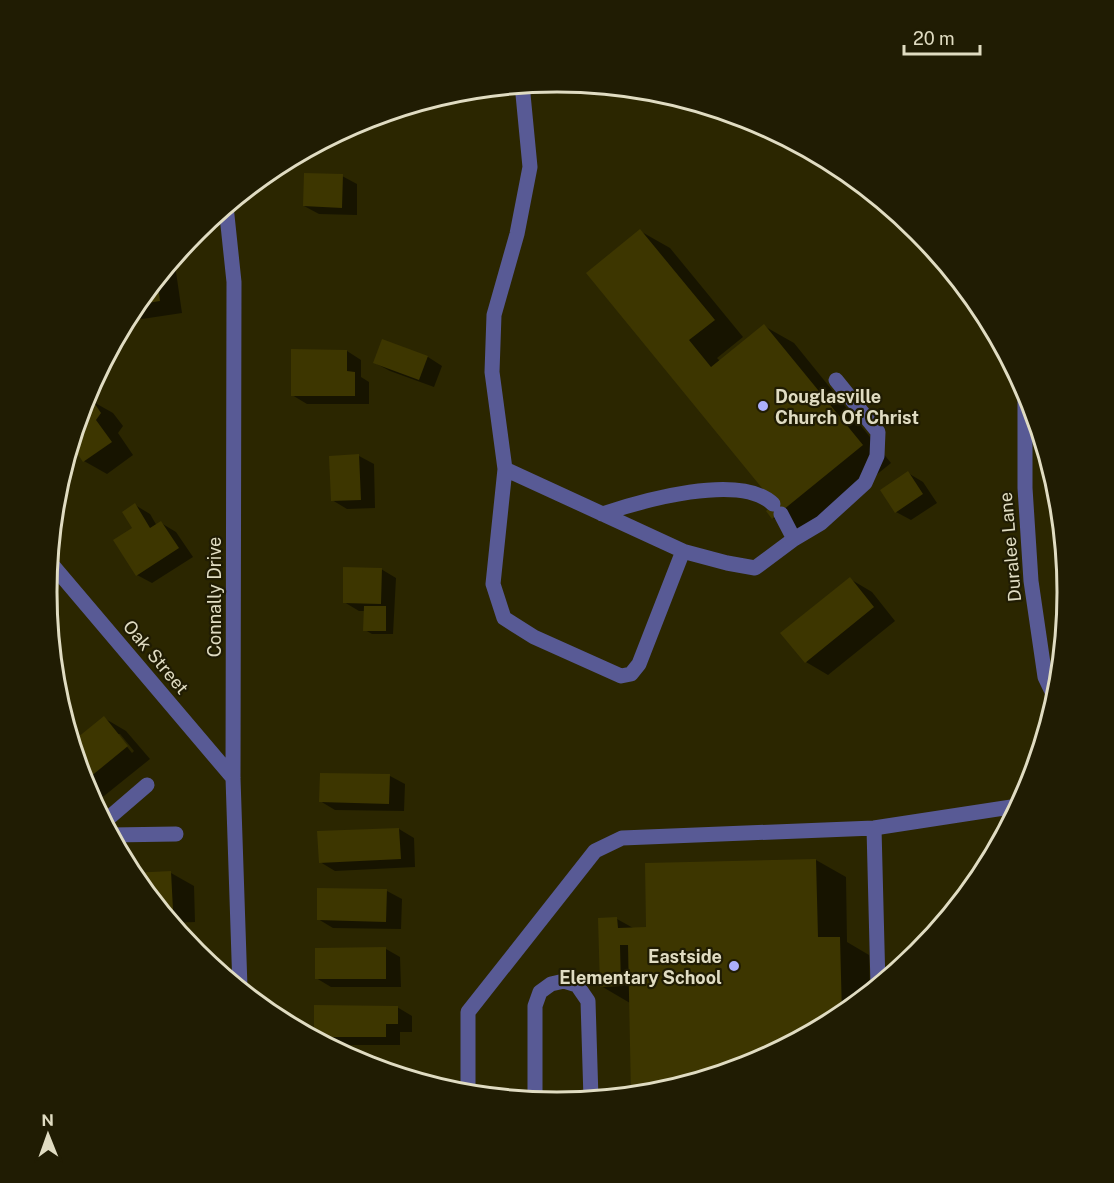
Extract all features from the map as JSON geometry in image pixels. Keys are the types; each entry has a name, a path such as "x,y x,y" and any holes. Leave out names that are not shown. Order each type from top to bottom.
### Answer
{"street":[{"path":"523,93 530,167 517,234 494,315 492,372 505,469 493,584 504,618 534,637 621,676 631,674 639,664 682,550"},
{"name":"Connally Drive","path":"227,216 234,282 233,778 237,975"},
{"path":"505,469 682,550 727,563 755,568 794,539 821,523 865,483 877,456 878,432 836,380"},
{"name":"Duralee Lane","path":"1025,417 1025,488 1031,581 1045,677 1048,684"},
{"path":"602,514 643,501 694,492 737,489 767,499 777,509 794,539"},
{"name":"Oak Street","path":"58,570 233,778"},
{"path":"111,816 147,785"},
{"path":"468,1083 468,1012 595,851 622,838 874,828 1008,808"},
{"path":"874,828 878,975"},
{"path":"121,835 176,834"},
{"path":"535,1091 535,1006 540,992 551,984 564,981 577,985 588,1001 591,1090"}],"building":[{"path":"304,173 343,174 342,208 303,206"},
{"name":"Douglasville Church Of Christ","path":"640,229 715,320 689,340 711,367 764,324 863,445 772,519 766,511 775,504 586,273"},
{"path":"158,289 160,301 149,303"},
{"path":"382,339 428,356 419,380 373,363"},
{"path":"291,349 347,350 347,371 355,372 355,396 291,396"},
{"path":"94,403 101,413 96,420 112,442 83,462 77,453"},
{"path":"359,454 361,500 331,501 329,456"},
{"path":"908,471 923,494 895,513 880,490"},
{"path":"135,503 150,528 161,521 179,548 136,576 113,540 132,528 122,512"},
{"path":"343,567 382,568 381,604 343,603"},
{"path":"850,577 874,607 805,663 780,633"},
{"path":"364,606 386,606 386,631 363,631"},
{"path":"104,716 128,746 92,775 79,736"},
{"path":"320,773 390,774 389,804 319,802"},
{"path":"399,828 401,859 319,863 317,831"},
{"name":"Eastside Elementary School","path":"816,859 818,937 840,937 842,1002 807,1025 778,1040 718,1065 655,1082 631,1086 628,945 620,945 621,986 600,987 598,918 617,917 618,928 646,927 645,863"},
{"path":"171,871 173,910 160,896 143,872"},
{"path":"317,888 387,889 386,922 317,920"},
{"path":"386,947 386,979 315,979 315,948"},
{"path":"314,1005 398,1006 398,1024 386,1024 386,1037 330,1037 314,1029"}],"place":[{"name":"Douglasville Church Of Christ","path":"763,406"},
{"name":"Eastside Elementary School","path":"734,966"}]}
